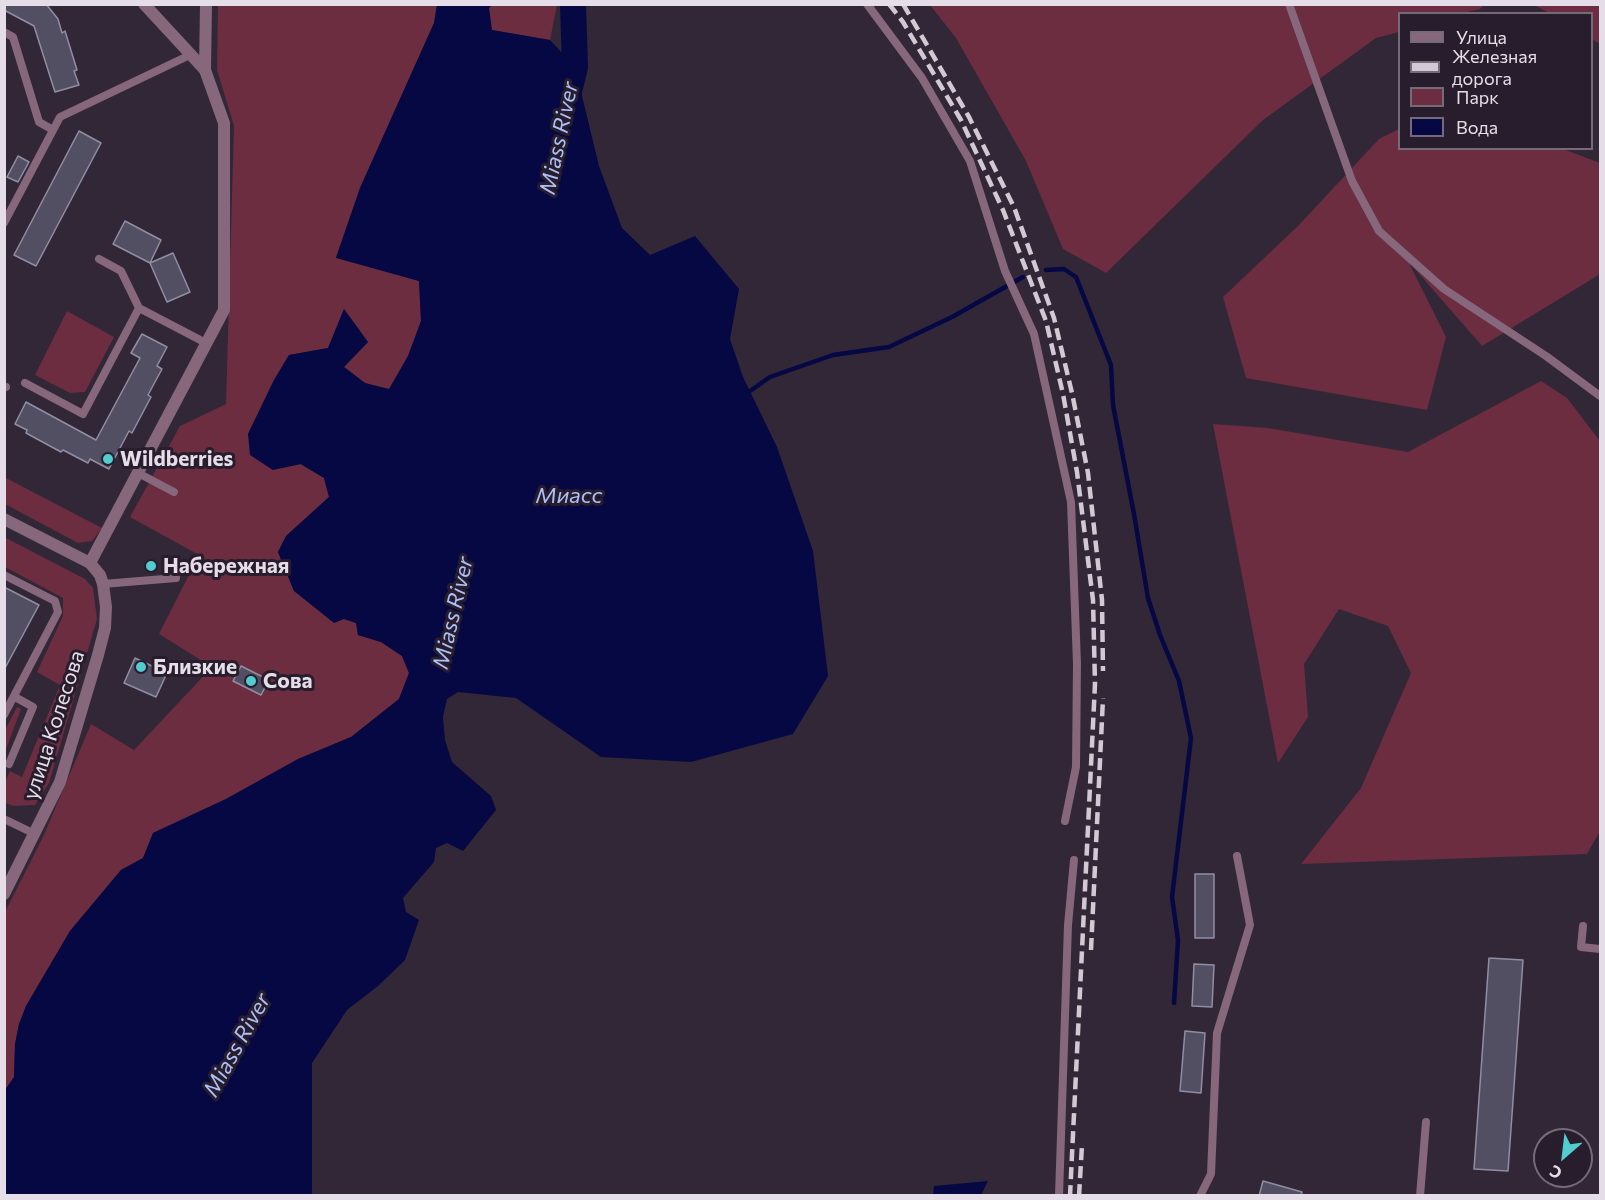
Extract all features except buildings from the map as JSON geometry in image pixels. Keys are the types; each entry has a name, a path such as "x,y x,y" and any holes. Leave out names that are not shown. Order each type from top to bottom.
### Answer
{"street":[{"path":"4,519 90,563 224,310 224,123 205,70 144,4"},
{"path":"205,70 206,4"},
{"name":"улица Колесова","path":"4,894 60,782 105,628 106,607 103,584 100,575 90,563"}],"lane":[{"path":"867,4 922,78 970,161 1005,271 1034,334 1071,502 1077,664 1076,767 1065,821"},
{"path":"1289,4 1352,181 1379,231 1444,289 1546,356 1600,396"},
{"path":"4,32 13,38 39,122 53,130"},
{"path":"4,223 60,117 192,54"},
{"path":"99,259 121,271 138,308 206,343"},
{"path":"25,383 83,414 138,308"},
{"path":"138,472 174,492"},
{"path":"4,575 55,601 58,612 4,716"},
{"path":"103,584 176,578"},
{"path":"9,764 33,707 15,697"},
{"path":"4,819 35,834"},
{"path":"1200,1196 1211,1174 1218,1033 1250,925 1237,856"},
{"path":"1059,1196 1068,925 1074,860"},
{"path":"1582,926 1581,947 1600,949"},
{"path":"1420,1196 1426,1122"}],"green space":[{"path":"218,5 437,5 434,23 360,188 336,257 419,281 421,321 408,356 389,390 365,383 344,367 368,342 344,309 328,348 289,355 248,434 324,478 329,497 286,536 278,552 294,591 344,619 356,623 358,635 381,642 402,656 409,673 399,699 351,737 298,759 226,799 153,833 143,858 121,870 70,931 26,1006 15,1044 14,1077 5,1090 5,912 43,837 91,724 134,750 212,667 159,634 199,555 130,517 180,426 226,404 234,126 217,70"},
{"path":"492,5 557,5 550,40 491,30 489,8"},
{"path":"930,5 1484,5 1480,9 1467,12 1398,12 1398,32 1376,38 1263,120 1106,273 1063,249 1026,161 956,38"},
{"path":"1534,5 1600,5 1600,44 1593,40 1593,12 1547,12"},
{"path":"1398,130 1398,150 1566,150 1600,163 1600,272 1482,346 1408,261 1446,337 1427,410 1246,378 1223,297 1298,226 1379,139"},
{"path":"67,311 114,337 85,392 70,393 35,375"},
{"path":"1541,381 1567,398 1600,441 1600,831 1587,854 1301,864 1361,788 1411,673 1388,626 1339,609 1304,664 1308,717 1278,763 1213,424 1268,428 1408,452"},
{"path":"4,477 102,528 92,541 78,543 5,504"},
{"path":"4,537 85,579 93,588 97,619 49,783 35,805 14,806 5,803 5,782 10,771 22,777 60,685 37,672 63,616 63,598 5,567"},
{"path":"17,707 21,709 5,752 5,730"}],"water":[{"name":"Миасс","path":"437,5 492,5 489,8 492,30 550,40 575,67 599,166 622,228 650,255 695,236 739,289 730,339 743,377 777,447 813,551 828,676 793,734 691,762 601,757 516,698 458,692 447,699 443,717 445,740 452,762 491,796 496,810 463,851 447,843 436,848 434,862 403,898 406,912 419,920 405,960 378,986 347,1010 312,1063 312,1195 5,1195 5,1090 14,1077 15,1044 19,1024 26,1006 70,931 121,870 143,858 153,833 226,799 298,759 351,737 399,699 409,673 402,656 381,642 358,635 356,623 344,619 334,623 294,591 278,552 286,536 329,497 324,478 301,464 273,470 250,455 248,434 289,355 328,348 344,309 368,342 344,367 365,383 389,389 408,356 421,321 419,281 336,258 360,188 434,23"},
{"path":"988,1181 981,1195 933,1195 934,1186"}],"waterway":[{"name":"Miass River","path":"567,99 575,67 573,4"},
{"path":"1046,270 1064,269 1076,277 1111,365 1113,405 1148,598 1179,681 1191,738 1172,897 1178,940 1174,1003"},
{"path":"750,391 770,377 833,355 889,347 952,317 1023,277"}],"railway":[{"path":"889,4 903,22 961,120 1003,210 1046,321 1063,394 1077,472 1093,600 1095,684 1070,1196"},
{"path":"903,4 969,117 1014,207 1054,318 1088,473 1102,600 1103,671"},
{"path":"1091,950 1103,698"},
{"path":"1079,1196 1082,1145"}],"place":[{"name":"Wildberries","path":"108,459"},
{"name":"Набережная","path":"151,566"},
{"name":"Близкие","path":"141,667"},
{"name":"Сова","path":"251,681"}]}
